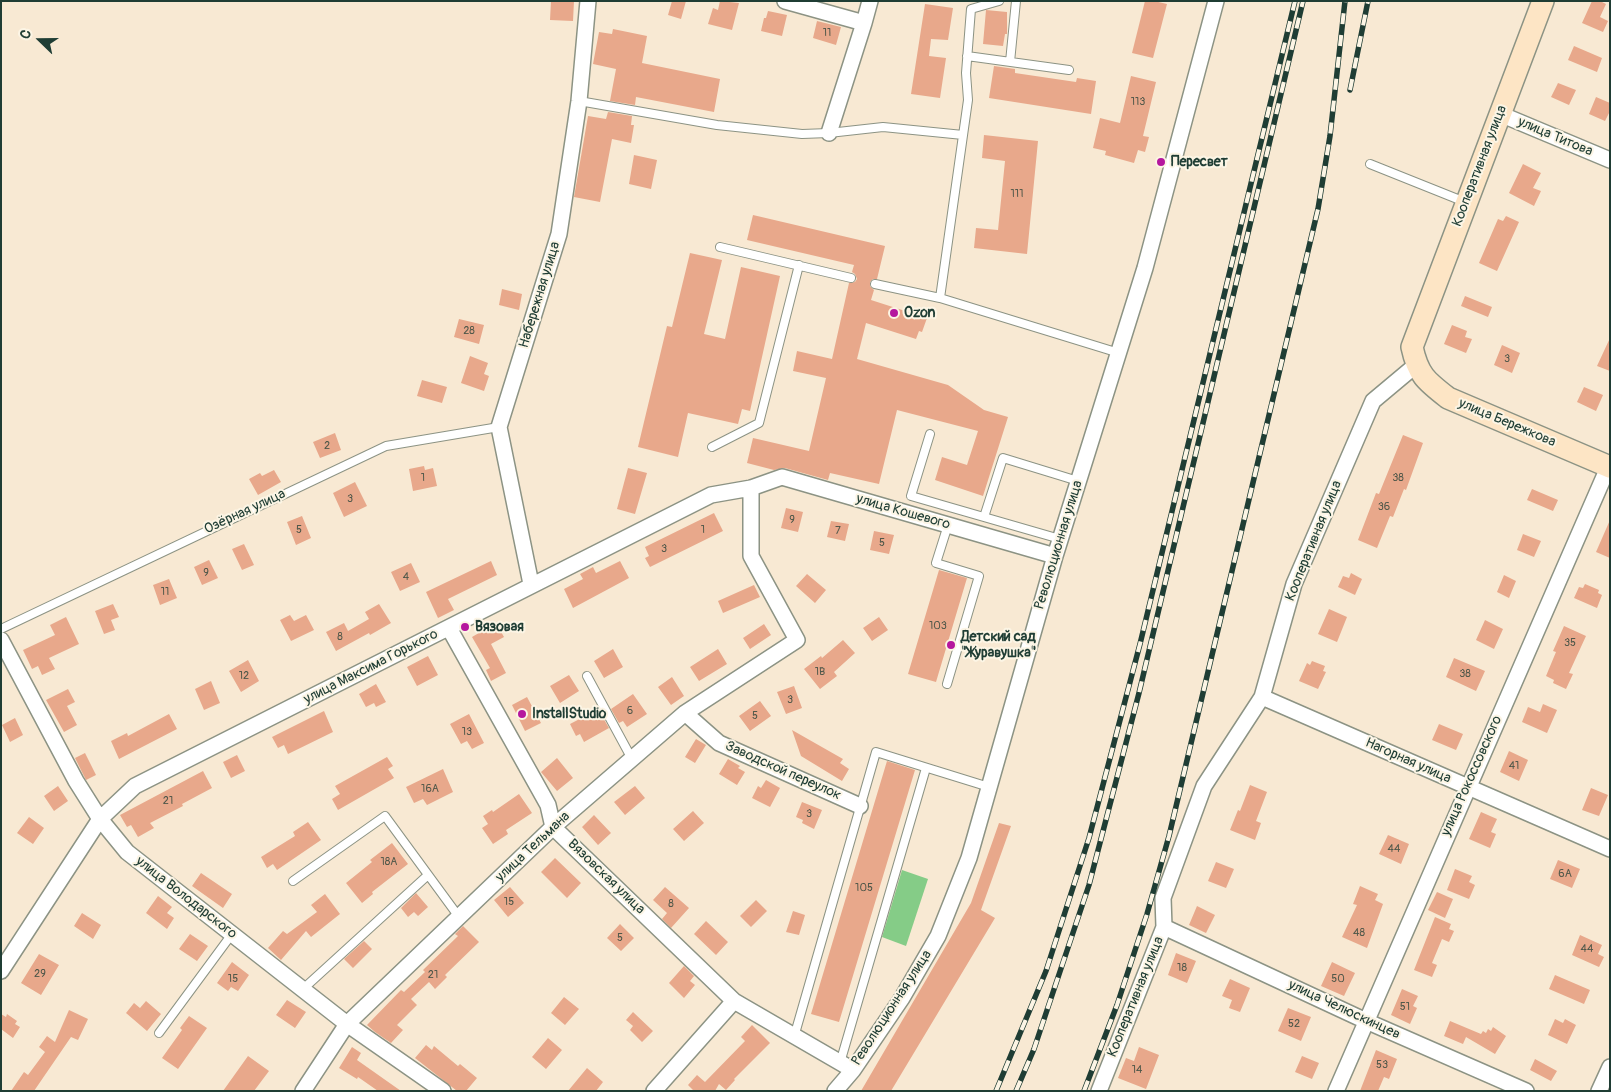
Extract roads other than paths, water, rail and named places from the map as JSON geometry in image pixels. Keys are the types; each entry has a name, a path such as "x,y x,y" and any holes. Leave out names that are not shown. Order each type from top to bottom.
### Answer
{"street":[{"name":"Набережная улица","path":"531,584 499,428 559,234 579,101 588,1"},
{"path":"785,1 864,23"},
{"path":"829,133 870,1"},
{"name":"Революционная улица","path":"835,1091 846,1066 902,998 938,936 969,858 1060,539 1146,268 1216,1"},
{"name":"Кооперативная улица","path":"1099,1091 1164,927 1163,898 1204,786 1262,697 1294,584 1373,401 1416,365 1412,347 1543,1"},
{"name":"улица Титова","path":"1500,114 1610,160"},
{"name":"улица Бережкова","path":"1416,365 1428,382 1448,398 1609,465"},
{"name":"улица Рокоссовского","path":"1336,1091 1609,465"},
{"name":"улица Кошевого","path":"751,488 782,477 1055,556"},
{"name":"улица Максима Горького","path":"1,972 100,819 135,786 710,495 751,488"},
{"name":"улица Тельмана","path":"303,1091 348,1024 553,827 685,713 797,640 751,556 751,488"},
{"path":"449,628 548,805 553,827"},
{"name":"улица Володарского","path":"1,640 76,781 100,819 127,852 348,1024 443,1091"},
{"name":"Нагорная улица","path":"1262,697 1610,849"},
{"name":"Заводской переулок","path":"685,713 719,743 860,806"},
{"name":"Вязовская улица","path":"553,827 734,1001 846,1066"},
{"name":"улица Челюскинцев","path":"1164,927 1366,1021 1526,1091"},
{"path":"654,1091 734,1001"},
{"path":"1599,1091 1610,1067"}],"lane":[{"path":"940,298 968,100 966,73 971,9 999,1"},
{"path":"1010,62 1016,1"},
{"path":"967,56 1069,70"},
{"path":"579,101 718,125 802,134 883,127 963,135"},
{"path":"1370,164 1466,203"},
{"path":"720,247 851,278"},
{"path":"712,447 759,423 799,265"},
{"path":"875,284 940,298 1119,353"},
{"name":"Озёрная улица","path":"1,629 386,446 499,428"},
{"path":"930,434 911,496 1060,539"},
{"path":"984,517 1003,458 1078,481"},
{"path":"947,684 979,576 936,563 948,524"},
{"path":"587,676 632,759"},
{"path":"794,1037 876,752 989,787"},
{"path":"846,1066 926,768"},
{"path":"293,881 385,816 459,917"},
{"path":"303,989 428,875"},
{"path":"160,1033 232,934"}],"railway":[{"path":"996,1091 1046,971 1089,838 1140,644 1295,1"},
{"path":"1016,1091 1034,1049 1089,885 1139,693 1303,1"},
{"path":"1084,1091 1117,1005 1147,914 1169,836 1318,209 1330,136 1345,1"},
{"path":"1350,90 1368,1"}],"place":[{"name":"Пересвет","path":"1161,162"},
{"name":"Ozon","path":"894,313"},
{"name":"Вязовая","path":"465,627"},
{"name":"Детский сад \"Журавушка\"","path":"951,645"},
{"name":"InstallStudio","path":"522,714"}]}
